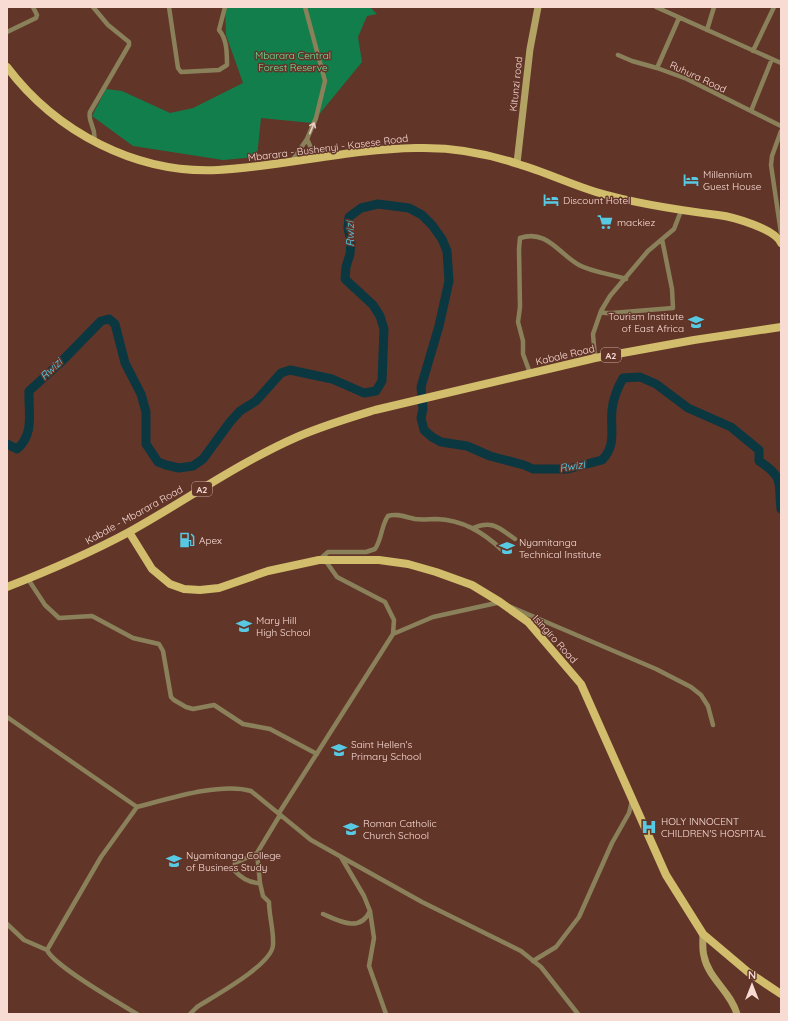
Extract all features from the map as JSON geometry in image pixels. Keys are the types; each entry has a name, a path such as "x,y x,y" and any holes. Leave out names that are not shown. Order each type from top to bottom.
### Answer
{"main road":[{"name":"Mbarara - Bushenyi - Kasese Road","path":"7,67 34,98 57,118 94,142 116,152 176,168 220,170 416,148 473,153 517,163 598,193 680,211 738,215 760,223 781,237"},
{"name":"Kabale Road","path":"402,404 595,358 694,340 781,327"},
{"name":"Kabale - Mbarara Road","path":"7,587 28,579 129,532 262,454 297,437 343,420 402,404"},
{"name":"Isingiro Road","path":"129,532 152,570 170,584 184,588 200,590 219,588 268,571 322,560 379,560 408,564 472,585 500,602 528,622 581,684 666,875 703,934 748,972 781,994"}],"street":[{"path":"7,32 36,18 37,15 33,7"},
{"path":"93,7 108,24 129,42 129,45 88,117 95,134 94,142"},
{"path":"169,7 178,68 181,72 219,70 228,65 228,55 223,34 218,30 225,7"},
{"path":"292,161 307,139 316,118 325,81 305,7"},
{"name":"Kitunzi road","path":"517,163 530,49 538,7"},
{"path":"656,7 781,63"},
{"path":"707,30 714,7"},
{"path":"752,51 774,7"},
{"name":"Ruhura Road","path":"679,18 657,68 687,79 781,126"},
{"path":"618,55 632,61 657,68"},
{"path":"751,111 772,60"},
{"path":"781,132 772,156 772,174 781,237"},
{"path":"307,139 316,159"},
{"path":"774,191 781,193"},
{"path":"595,358 592,334 601,311 610,296 626,279 648,251 674,229 680,211"},
{"path":"530,373 523,354 523,341 518,322 520,301 520,238 533,236 540,237 560,249 579,265 626,279"},
{"path":"601,311 605,314 612,314 673,308 672,289 662,239"},
{"path":"190,1014 197,1007 255,970 266,958 273,947 269,902 263,896 257,853 317,754 393,634 394,620 385,602 337,577 322,560 328,552 366,552 375,549 378,544 385,520 391,515 415,519 437,519 459,522 473,528 502,550"},
{"path":"473,528 488,524 495,525 515,540"},
{"path":"28,579 45,605 59,618 64,619 92,616 133,638 159,644 163,651 171,697 177,703 193,709 214,705 243,724 270,729 317,754"},
{"path":"393,634 433,617 500,602 650,666 691,687 701,695 708,706 713,725"},
{"path":"7,717 137,806"},
{"path":"47,950 102,857 137,806 213,790 241,788 251,791 311,840 422,902 521,951 541,967 578,1014"},
{"path":"533,961 556,947 579,917 612,843 629,813 633,799"},
{"path":"257,853 235,862 234,870 247,881 260,883"},
{"path":"341,856 364,896 370,911 374,938 369,966 386,1014"},
{"path":"323,914 347,924 355,924 362,921 370,911"},
{"path":"7,924 24,940 47,950 54,960 137,1014"},
{"path":"703,934 704,956 707,965 730,999 737,1014"}],"green space":[{"name":"Mbarara Central Forest Reserve","path":"225,7 370,7 377,14 367,16 358,37 362,62 312,123 261,118 257,157 223,160 133,146 92,116 106,89 122,91 170,113 193,108 243,83 226,35"}],"waterway":[{"name":"Rwizi","path":"7,444 17,449 26,437 29,422 29,391 60,363 101,321 109,319 115,324 125,363 141,394 146,412 146,444 158,462 166,465 179,468 193,466 203,459 230,422 240,411 256,401 281,373 290,370 332,379 364,393 376,391 382,381 384,329 380,316 373,305 345,279 351,242 348,228 349,217 361,208 378,204 409,208 422,215 432,225 442,239 447,251 449,281 439,326 421,387 423,409 421,418 424,430 432,437 441,442 467,446 490,456 524,465 533,469 568,469 602,460 610,449 613,406 619,385 623,378 640,377 656,384 688,408 731,427 759,450 759,461 773,472 779,482 781,509"}],"place":[{"name":"Millennium Guest House","path":"691,180"},
{"name":"Discount Hotel","path":"551,200"},
{"name":"mackiez","path":"605,222"},
{"name":"Tourism Institute of East Africa","path":"696,322"},
{"name":"Apex","path":"187,540"},
{"name":"Nyamitanga Technical Institute","path":"507,548"},
{"name":"Mary Hill High School","path":"244,626"},
{"name":"Saint Hellen's Primary School","path":"339,750"},
{"name":"HOLY INNOCENT CHILDREN'S HOSPITAL","path":"649,827"},
{"name":"Roman Catholic Church School","path":"351,829"},
{"name":"Nyamitanga College of Business Study","path":"174,861"}]}
